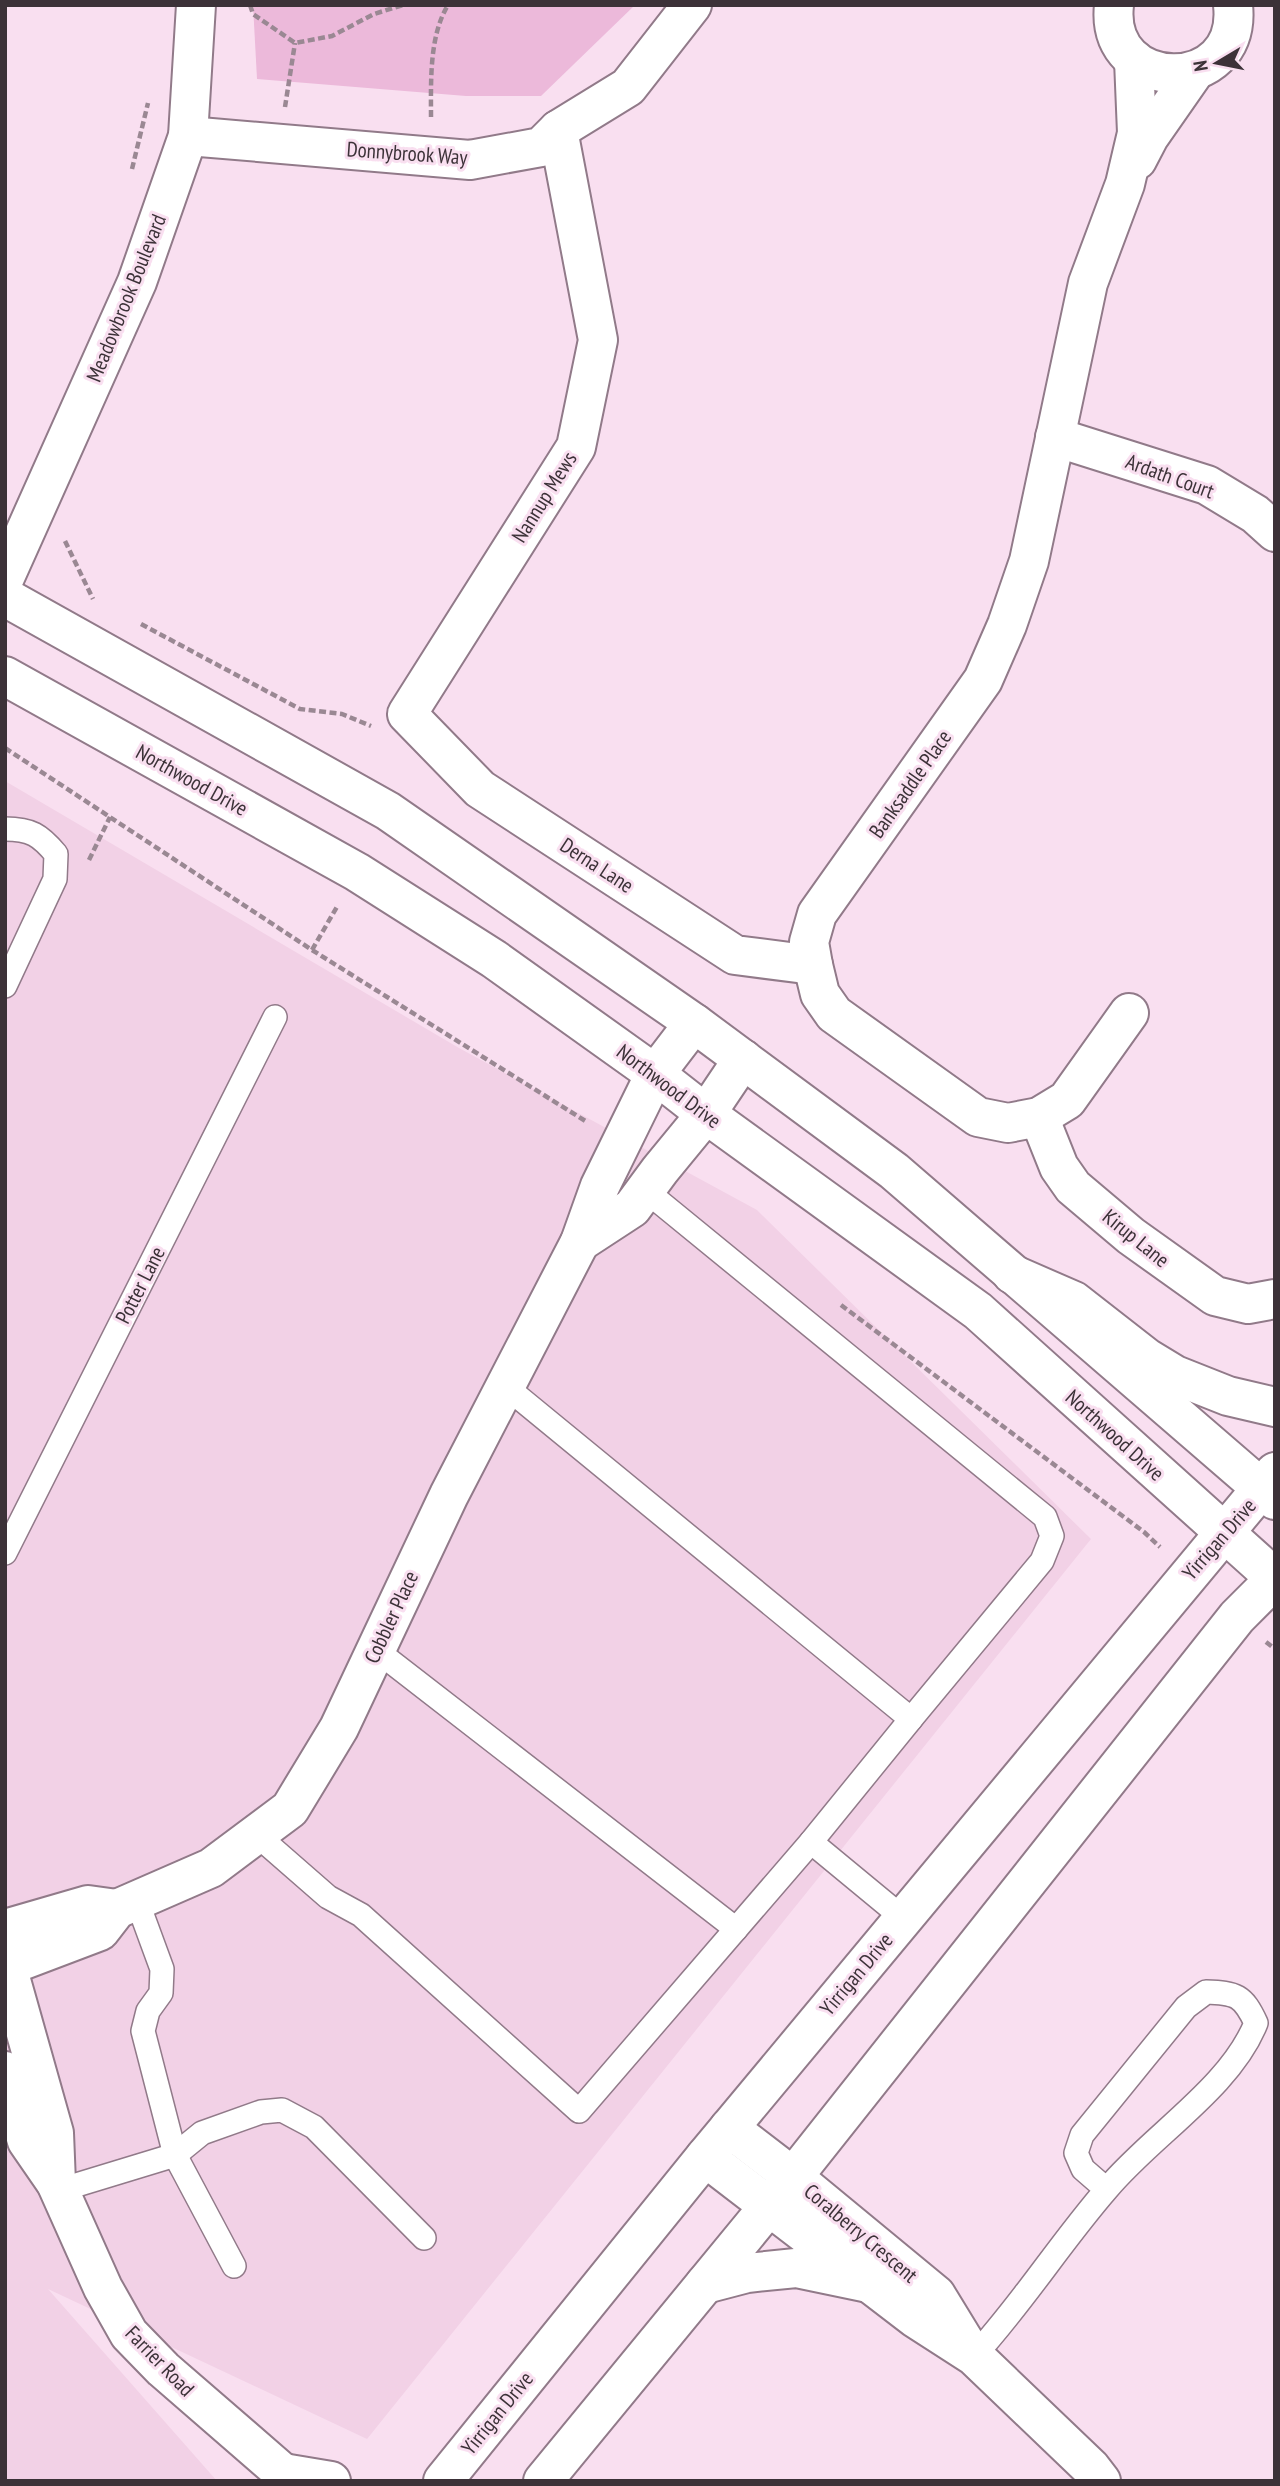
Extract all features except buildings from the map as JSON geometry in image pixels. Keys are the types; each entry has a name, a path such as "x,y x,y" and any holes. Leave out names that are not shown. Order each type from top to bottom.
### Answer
{"street":[{"name":"Meadowbrook Boulevard","path":"5,577 136,282 188,136 196,5"},
{"name":"Donnybrook Way","path":"188,136 470,160 541,147 558,130 628,87 692,5"},
{"path":"1114,5 1115,31 1134,60 1157,72 1182,75 1195,71"},
{"name":"Banksaddle Place","path":"1129,1013 1067,1100 1039,1116 1008,1123 978,1117 834,1014 820,994 809,942 817,914 983,680 1007,625 1029,561 1088,283 1125,184 1149,137 1195,71 1224,49 1230,38 1236,8"},
{"name":"Banksaddle Place","path":"1125,184 1137,133 1134,60"},
{"name":"Nannup Mews","path":"393,722 576,447 598,340 558,130"},
{"name":"Ardath Court","path":"1055,437 1207,485 1255,514 1275,532"},
{"path":"5,597 388,811 694,1023 894,1171 1012,1274 1271,1487"},
{"name":"Northwood Drive","path":"5,676 357,872 494,959 978,1311 1275,1578"},
{"name":"Derna Lane","path":"393,722 480,789 735,955 813,965"},
{"name":"Cobbler Place","path":"6,1955 100,1931 127,1905 211,1868 290,1810 340,1728 449,1495 580,1242 600,1185 655,1074 694,1023"},
{"name":"Cobbler Place","path":"580,1242 632,1208 706,1114 743,1059"},
{"name":"Kirup Lane","path":"1039,1116 1059,1167 1073,1187 1131,1237 1215,1296 1248,1304 1275,1299"},
{"path":"1012,1274 1074,1301 1147,1358 1175,1375 1228,1396 1275,1408"},
{"name":"Yirrigan Drive","path":"443,2481 903,1917 1224,1533 1271,1487"},
{"path":"543,2481 769,2207 1237,1617 1275,1578"},
{"name":"Farrier Road","path":"6,1955 54,2133 58,2187"},
{"name":"Farrier Road","path":"5,2071 27,2141 58,2187 103,2288 129,2334 163,2369 285,2477 331,2481"},
{"name":"Coralberry Crescent","path":"729,2128 936,2295 974,2356"},
{"name":"Coralberry Crescent","path":"705,2157 915,2318 974,2356 1091,2468 1101,2481"},
{"path":"705,2284 747,2273 796,2268 869,2283"}],"lane":[{"path":"5,829 23,829 43,839 56,854 55,879 5,986"},
{"name":"Potter Lane","path":"5,1553 275,1017"},
{"path":"257,1835 328,1897 361,1915 579,2111 810,1842 1042,1560 1052,1536 1045,1517 645,1190"},
{"path":"505,1386 911,1719"},
{"path":"376,1650 736,1929"},
{"path":"810,1842 903,1917"},
{"path":"127,1905 162,1969 161,1993 148,2011 143,2031 175,2155 234,2266"},
{"path":"974,2356 1001,2326 1106,2189 1215,2083 1250,2040 1256,2023 1248,2006 1231,1993 1206,1992 1186,2007 1082,2135 1076,2152 1083,2169 1106,2189"},
{"path":"58,2187 175,2155 202,2133 261,2112 282,2110 314,2127 424,2238"}],"path":[{"path":"250,5 253,14 295,43 332,36 374,14 403,5"},
{"path":"430,156 432,63 443,13 448,5"},
{"path":"130,178 149,100"},
{"path":"62,534 91,598 104,604"},
{"path":"140,624 300,709 393,722"}],"shaded area":[{"path":"253,5 635,5 541,96 466,96 257,79"},
{"path":"5,781 459,1048 757,1210 1091,1539 367,2439 48,2289 217,2481 5,2481"}]}
